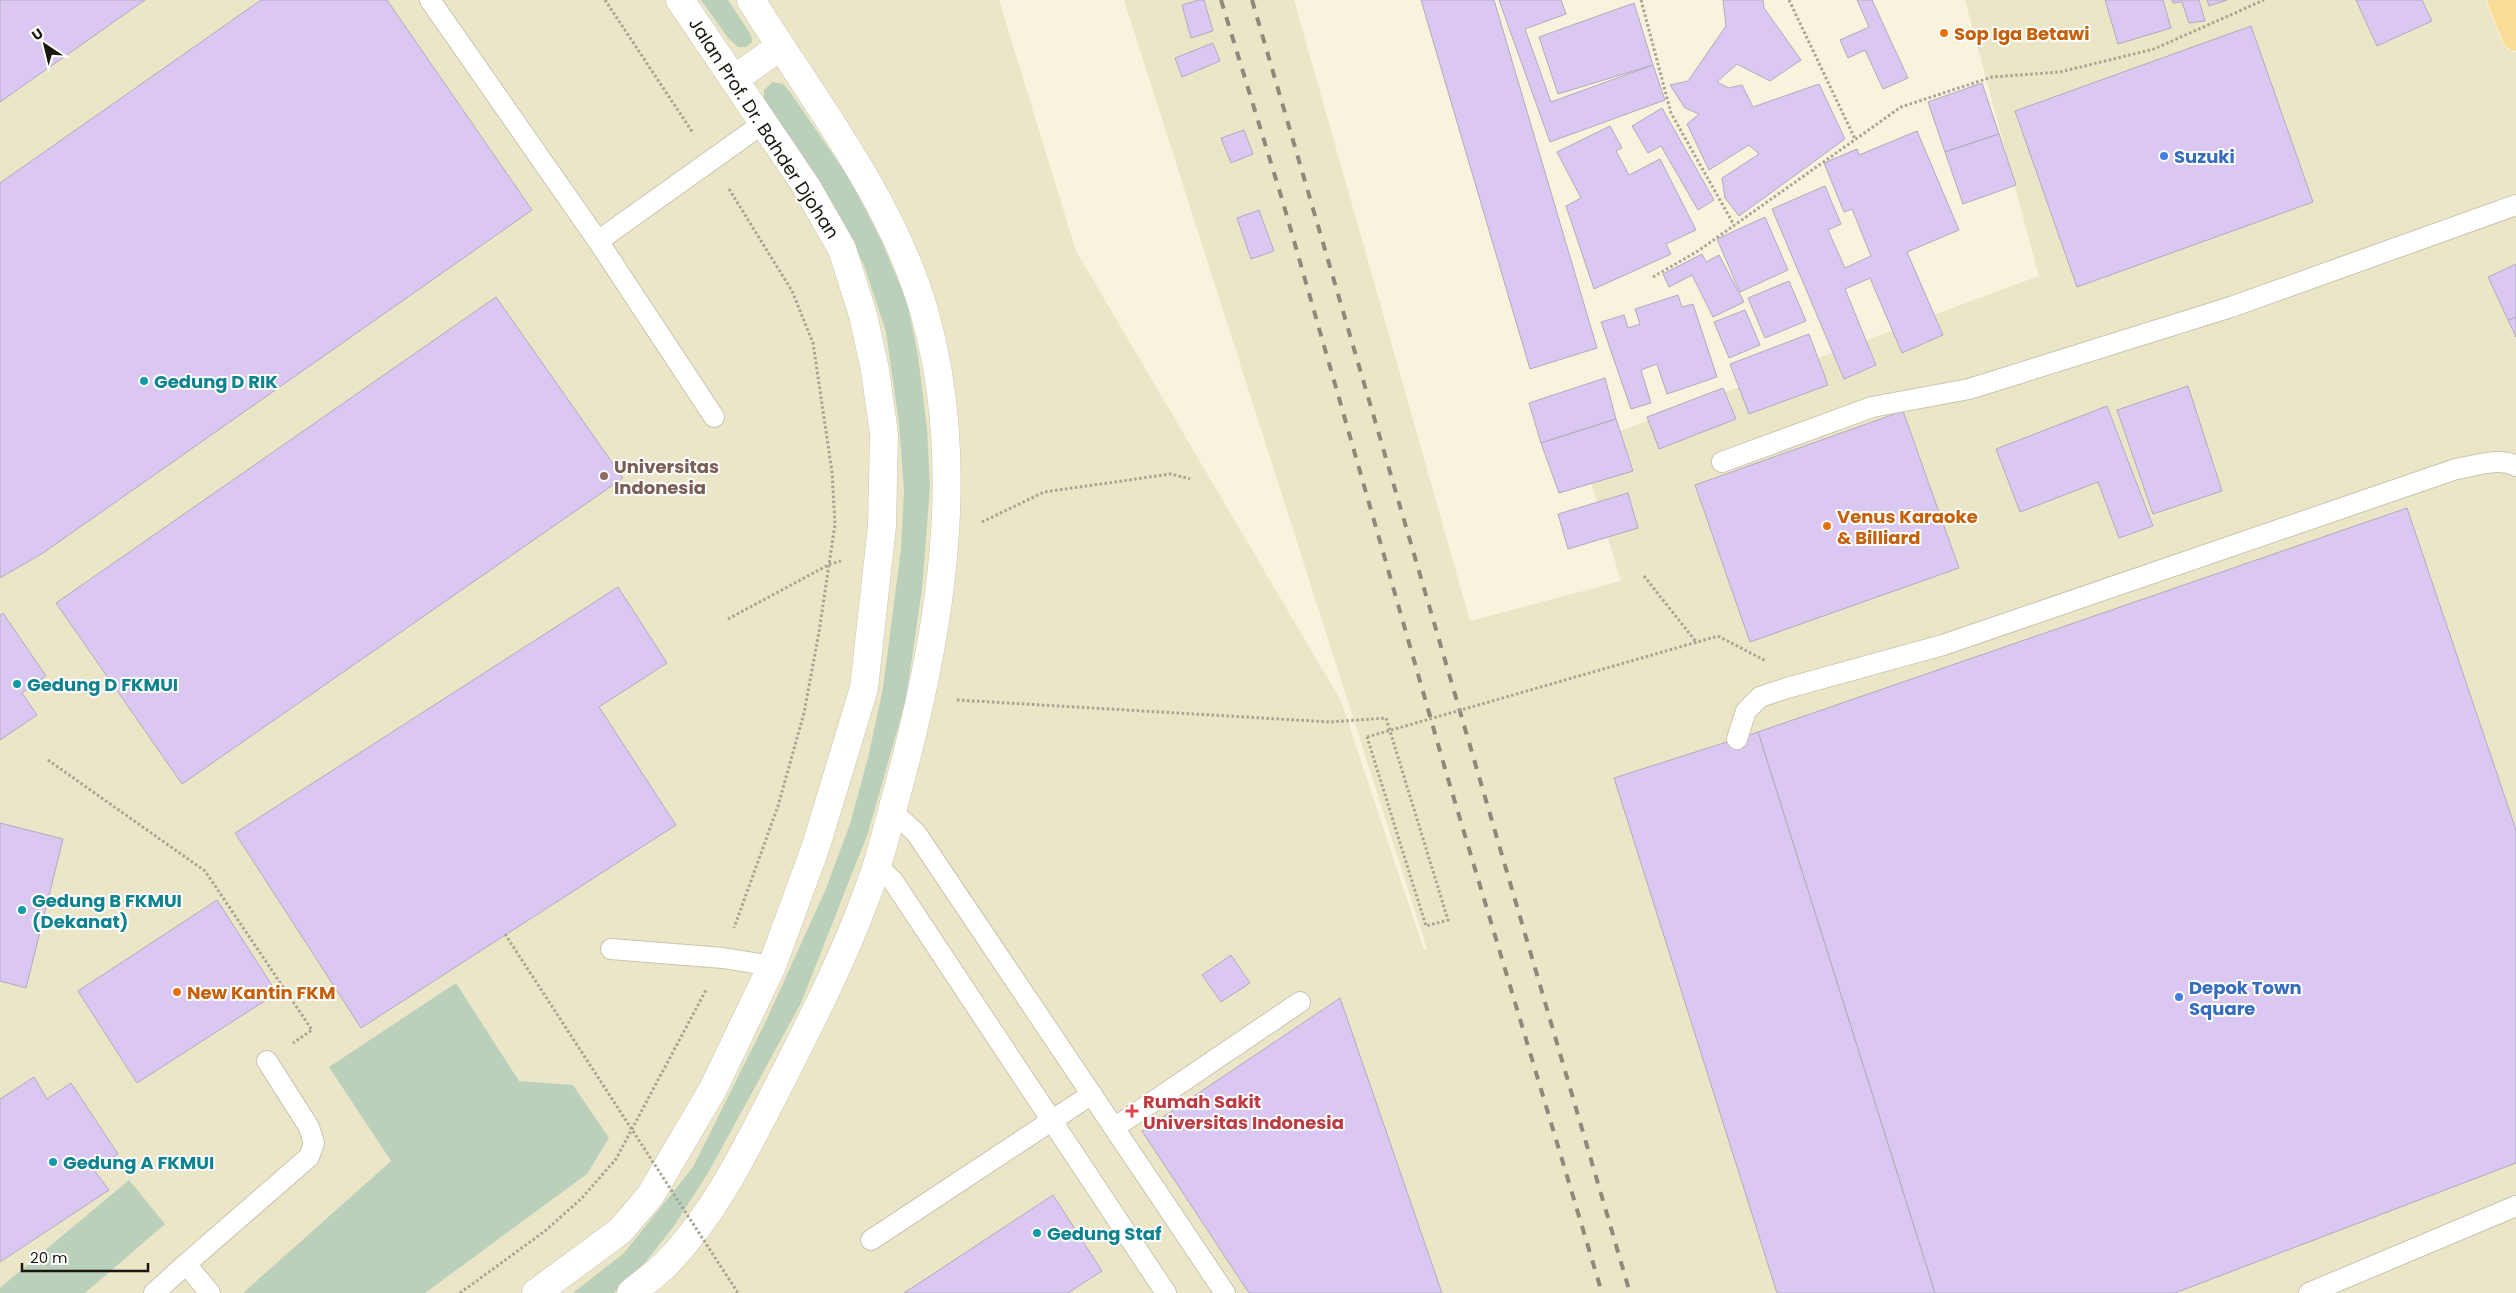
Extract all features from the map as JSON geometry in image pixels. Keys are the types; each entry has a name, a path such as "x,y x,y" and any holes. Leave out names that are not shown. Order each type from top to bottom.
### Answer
{"main road":[{"path":"2501,0 2516,37"}],"street":[{"name":"Jalan Prof. Dr. Bahder Djohan","path":"536,1293 620,1231 650,1196 713,1089 772,966 816,846 864,688 879,550 884,434 875,370 863,315 842,249 806,186 765,122 680,0"},
{"path":"631,1293 664,1266 704,1219 730,1177 813,1019 852,932 877,865 911,740 931,651 945,538 943,420 936,361 924,310 908,266 884,215 847,150 751,0"},
{"path":"734,79 780,47"}],"lane":[{"path":"430,0 598,241 714,417"},
{"path":"598,241 765,122"},
{"path":"1722,462 1872,407 1969,389 2231,307 2516,205"},
{"path":"1737,739 1746,711 1760,698 1787,688 1943,645 2456,469 2484,464 2510,463 2516,466"},
{"path":"892,811 916,833 1092,1094 1219,1291"},
{"path":"877,865 893,880 1166,1293"},
{"path":"611,949 723,958 772,966"},
{"path":"1114,1128 1300,1002"},
{"path":"154,1293 309,1157 314,1143 309,1127 267,1061"},
{"path":"871,1240 1092,1094"},
{"path":"2309,1293 2516,1206"},
{"path":"186,1264 210,1293"}],"path":[{"path":"460,1293 545,1231 582,1198 616,1159 723,958 778,806 804,712 830,564 835,524 832,472 813,343 792,291 710,160 605,0"},
{"path":"1641,0 1671,113 1734,225"},
{"path":"1788,0 1855,138"},
{"path":"1652,277 1698,251 1901,107 1992,77 2060,72 2154,49 2264,0"},
{"path":"945,538 1044,492 1171,474 1190,479"},
{"path":"728,619 830,564 879,550"},
{"path":"1644,576 1696,643"},
{"path":"955,708 958,699 1330,722 1386,718 1389,727 1392,736 1398,755 1448,920 1426,926 1367,737 1386,732 1396,729 1405,726 1696,643 1718,636 1772,664"},
{"path":"48,760 205,871 312,1030 267,1061"},
{"path":"505,934 738,1293"}],"shaded area":[{"path":"0,0 999,0 1076,251 1341,701 1424,950 1427,949 1124,0 1294,0 1470,621 1621,581 1580,446 2039,276 1965,0 2516,0 2516,1293 0,1293"}],"green space":[{"path":"701,0 728,0 751,35 752,42 746,47 738,47 728,38"},
{"path":"773,82 783,84 790,92 851,181 881,240 907,302 918,356 927,428 930,487 922,589 906,699 868,833 801,1003 708,1173 674,1226 644,1264 614,1293 573,1293 624,1253 693,1167 765,1023 825,891 850,824 868,758 883,688 901,549 904,491 899,423 886,332 864,265 832,203 764,102 764,90"},
{"path":"456,983 519,1081 573,1085 609,1138 587,1174 425,1293 243,1293 391,1161 329,1067"},
{"path":"129,1180 165,1224 85,1293 0,1293 0,1288"}],"building":[{"path":"0,0 145,0 0,102"},
{"name":"Gedung D RIK","path":"261,0 387,0 532,210 43,553 0,578 0,183"},
{"path":"1204,0 1213,31 1191,38 1182,5"},
{"path":"1421,0 1494,0 1597,348 1530,369"},
{"path":"1499,0 1561,0 1566,14 1525,29 1551,102 1653,65 1665,100 1550,142"},
{"path":"1723,0 1763,0 1764,8 1801,60 1770,81 1737,64 1717,82 1729,88 1742,85 1753,107 1819,84 1845,139 1739,216 1725,198 1722,178 1759,154 1749,145 1709,170 1687,124 1699,114 1685,108 1670,85 1688,81 1726,26"},
{"path":"1857,0 1872,0 1908,78 1883,89 1865,50 1848,58 1840,40 1869,27"},
{"path":"2105,0 2163,0 2171,28 2118,44"},
{"path":"2172,0 2199,0 2205,21 2189,23 2182,2 2173,3"},
{"path":"2207,0 2227,0 2209,6"},
{"path":"2356,0 2422,0 2432,21 2377,46"},
{"path":"1634,3 1653,65 1558,94 1539,37"},
{"name":"Suzuki","path":"2251,26 2313,202 2077,287 2015,111"},
{"path":"1213,43 1220,61 1182,77 1175,58"},
{"path":"1982,83 1999,134 1945,152 1928,102"},
{"path":"1662,108 1714,200 1698,210 1661,146 1648,153 1632,126"},
{"path":"1610,126 1622,148 1616,151 1629,175 1660,159 1696,230 1666,244 1671,254 1594,289 1566,206 1581,198 1557,152"},
{"path":"1244,130 1253,154 1231,163 1221,138"},
{"path":"1917,131 1959,230 1907,252 1943,335 1902,353 1870,278 1845,289 1876,365 1844,379 1772,209 1825,186 1841,224 1828,230 1845,268 1871,256 1852,209 1844,212 1824,163 1857,149 1859,155"},
{"path":"1999,134 2016,185 1963,204 1945,152"},
{"path":"1259,210 1274,251 1251,259 1237,218"},
{"path":"1765,217 1788,270 1740,292 1717,239"},
{"path":"1702,254 1706,262 1719,255 1744,302 1713,317 1692,275 1669,287 1663,274"},
{"path":"2516,264 2516,317 2508,320 2488,277"},
{"path":"1789,281 1806,321 1765,338 1748,298"},
{"path":"1678,295 1682,307 1693,304 1717,377 1667,394 1657,364 1641,370 1651,403 1631,409 1601,322 1624,315 1628,328 1640,324 1635,309"},
{"path":"496,297 623,478 182,784 56,603"},
{"path":"1745,310 1760,345 1729,358 1714,322"},
{"path":"2516,317 2516,337 2508,320"},
{"path":"1809,334 1828,385 1749,414 1730,364"},
{"path":"1605,378 1616,419 1541,443 1529,403"},
{"path":"2188,386 2222,491 2153,514 2117,410"},
{"path":"1723,388 1736,419 1659,449 1647,417"},
{"path":"2107,406 2153,526 2119,538 2098,482 2020,512 1996,449"},
{"name":"Venus Karaoke & Billiard","path":"1903,411 1959,568 1750,642 1695,485"},
{"path":"1616,419 1633,471 1559,493 1541,443"},
{"path":"1628,493 1638,528 1568,549 1558,514"},
{"name":"Depok Town Square","path":"2407,508 2516,830 2516,1163 2175,1293 1935,1293 1758,732"},
{"path":"618,587 667,663 599,707 676,825 361,1028 235,833"},
{"name":"Gedung D FKMUI","path":"3,613 46,676 22,693 37,715 0,740 0,615"},
{"path":"1758,732 1935,1293 1777,1293 1614,778"},
{"name":"Gedung B FKMUI (Dekanat)","path":"0,823 63,839 26,988 0,981"},
{"name":"New Kantin FKM","path":"217,900 277,993 137,1083 78,991"},
{"path":"1231,955 1250,983 1221,1002 1202,975"},
{"path":"1340,998 1442,1293 1249,1293 1142,1131"},
{"name":"Gedung A FKMUI","path":"34,1077 47,1099 71,1083 118,1154 94,1170 109,1190 0,1262 0,1099"},
{"name":"Gedung Staf","path":"1053,1195 1102,1271 1068,1293 904,1293"}],"railway":[{"path":"1221,0 1282,199 1446,772 1602,1293"},
{"path":"1252,0 1630,1293"}],"place":[{"name":"Sop Iga Betawi","path":"1944,33"},
{"name":"Suzuki","path":"2164,156"},
{"name":"Gedung D RIK","path":"144,381"},
{"name":"Universitas Indonesia","path":"604,476"},
{"name":"Venus Karaoke & Billiard","path":"1827,526"},
{"name":"Gedung D FKMUI","path":"17,684"},
{"name":"Gedung B FKMUI (Dekanat)","path":"22,910"},
{"name":"New Kantin FKM","path":"177,992"},
{"name":"Depok Town Square","path":"2179,997"},
{"name":"Rumah Sakit Universitas Indonesia","path":"1132,1111"},
{"name":"Gedung A FKMUI","path":"53,1162"},
{"name":"Gedung Staf","path":"1037,1233"}]}
